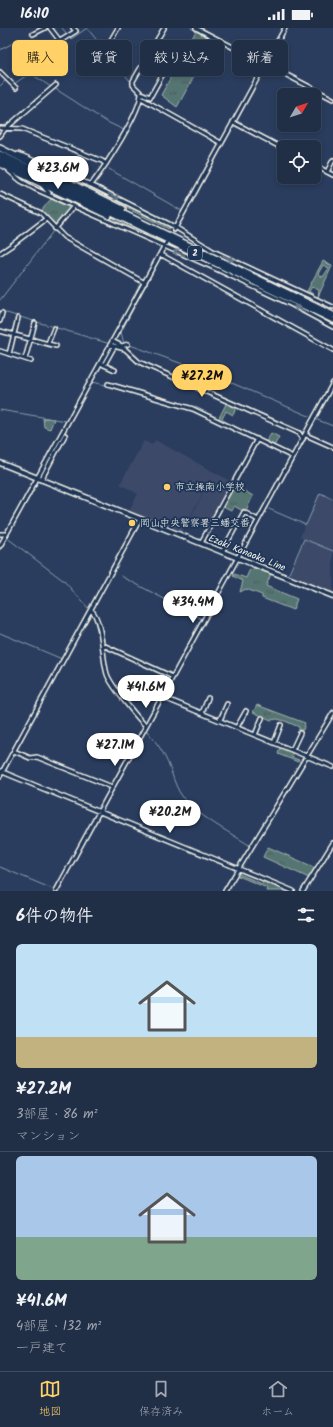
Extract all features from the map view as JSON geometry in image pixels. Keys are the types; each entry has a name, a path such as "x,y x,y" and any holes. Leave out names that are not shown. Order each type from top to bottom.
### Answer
{"highway":[{"path":"1,148 124,210 137,219"},
{"name":"2","path":"0,154 180,246 333,320"},
{"name":"2","path":"0,159 137,219 333,315"},
{"path":"2,165 42,185 180,246"}],"main road":[{"name":"Ezaki Kanaoka Line","path":"0,463 333,596"}],"street":[{"path":"33,34 44,28"},
{"path":"50,28 59,40"},
{"path":"62,40 76,31 73,28"},
{"path":"111,40 118,28"},
{"path":"164,28 133,81 133,85 141,96 221,143"},
{"path":"196,28 232,47"},
{"path":"278,40 284,28"},
{"path":"0,72 16,88"},
{"path":"141,96 150,97 162,76"},
{"path":"174,228 260,76"},
{"path":"288,76 333,99"},
{"path":"0,136 5,129 54,87"},
{"path":"87,188 106,164 141,96"},
{"path":"234,123 277,145"},
{"path":"0,128 22,129 102,161 106,164"},
{"path":"1,148 90,185 174,228 213,251 333,307"},
{"path":"327,172 333,160"},
{"path":"2,165 21,181 250,284 333,327"},
{"path":"321,169 333,175"},
{"path":"42,185 47,192 65,202"},
{"path":"0,194 41,213 55,230 145,283"},
{"path":"55,230 75,205"},
{"path":"0,253 46,218"},
{"path":"39,479 161,255 165,245"},
{"path":"161,255 333,350"},
{"path":"0,321 2,313"},
{"path":"9,354 18,318"},
{"path":"25,359 35,323"},
{"path":"48,343 54,328"},
{"path":"0,331 56,346"},
{"path":"112,345 126,344"},
{"path":"112,345 125,349 139,362 333,447"},
{"path":"0,351 31,361"},
{"path":"102,364 115,370"},
{"path":"56,891 145,727 163,698 172,677 237,558 306,436 333,383"},
{"path":"108,384 193,409 293,457"},
{"path":"0,546 65,435"},
{"path":"201,543 257,439"},
{"path":"222,552 244,512 258,520"},
{"path":"0,776 1,771 14,751 140,519"},
{"path":"0,534 5,536"},
{"path":"0,538 5,536"},
{"path":"91,610 94,612 103,645 109,678 145,727"},
{"path":"103,645 172,677"},
{"path":"163,698 333,767"},
{"path":"202,713 208,698"},
{"path":"220,720 227,704"},
{"path":"237,727 246,712"},
{"path":"225,891 236,869 333,713"},
{"path":"255,735 262,718"},
{"path":"274,743 281,725"},
{"path":"292,750 300,733"},
{"path":"14,751 30,758 37,757 112,787"},
{"path":"1,771 236,869 293,891"},
{"path":"303,891 333,843"}],"shaded area":[{"path":"155,440 232,482 209,525 197,519 195,522 190,519 212,475 182,532 153,519 151,520 128,512 138,494 120,484 144,441 152,445"},
{"path":"320,493 333,499 333,594 289,576 304,539 300,537"}],"green space":[{"path":"196,31 212,40 191,40"},
{"path":"171,76 194,76 177,107 161,95"},
{"path":"50,169 86,185 87,187 86,188"},
{"path":"91,186 170,226 169,229 88,189"},
{"path":"51,199 70,208 56,227 41,211"},
{"path":"77,204 162,241 161,244 76,206"},
{"path":"323,261 332,266 318,297 319,290 312,287 309,291 315,296 306,293","holes":["323,265 329,268 323,277 318,274"]},
{"path":"195,369 219,378 211,380 208,388 189,380"},
{"path":"227,402 237,406 233,415 226,411 221,421 219,418"},
{"path":"43,418 54,419 50,429 44,427"},
{"path":"271,433 279,437 274,446 266,442"},
{"path":"234,485 253,496 245,512 234,506 231,511 223,507"},
{"path":"254,567 271,574 266,586 297,599 293,610 262,598 262,595 246,589 240,592 243,581 233,576 234,574 246,578 250,569 253,570"},
{"path":"257,705 305,723 303,730 299,730 299,727 285,721 277,719 271,720 253,712"},
{"path":"115,737 122,739 115,750 110,748"},
{"path":"280,747 293,752 291,757 299,760 298,762 278,754"},
{"path":"268,847 316,868 309,878 263,857"},
{"path":"237,873 262,884 264,881 289,891 266,891 267,888 236,875"}],"waterway":[{"path":"30,34 39,28"},
{"path":"62,28 71,39 87,28 130,81"},
{"path":"139,96 130,83 162,28"},
{"path":"191,28 232,50"},
{"path":"0,50 12,44"},
{"path":"14,84 30,73 51,87"},
{"path":"179,226 261,76"},
{"path":"0,86 6,80 11,86"},
{"path":"54,88 107,122 124,130"},
{"path":"142,96 211,136"},
{"path":"113,149 135,110"},
{"path":"7,131 23,131 103,163"},
{"path":"109,169 182,211"},
{"path":"0,192 19,201"},
{"path":"0,300 54,230"},
{"path":"65,236 88,249"},
{"path":"124,344 121,332 164,251"},
{"path":"0,311 114,345"},
{"path":"130,345 213,375 309,416"},
{"path":"63,435 112,347"},
{"path":"138,359 333,445"},
{"path":"93,382 113,387"},
{"path":"309,433 333,388"},
{"path":"0,410 66,421"},
{"path":"315,419 333,426"},
{"path":"241,555 307,436"},
{"path":"41,476 58,445"},
{"path":"0,550 38,482"},
{"path":"269,509 306,525 320,493 333,499"},
{"path":"6,537 64,581 89,609"},
{"path":"288,576 304,539 333,551"},
{"path":"103,809 238,561"},
{"path":"121,576 202,619"},
{"path":"93,615 100,641"},
{"path":"0,633 62,659"},
{"path":"222,891 333,709"},
{"path":"139,721 154,739 163,754 177,787 188,803 213,823 249,845"},
{"path":"3,766 12,751"},
{"path":"7,775 93,811"},
{"path":"58,891 99,814"},
{"path":"0,867 55,890"}],"place":[{"name":"市立操南小学校","path":"167,487"},
{"name":"岡山中央警察署三蟠交番","path":"132,523"}]}
